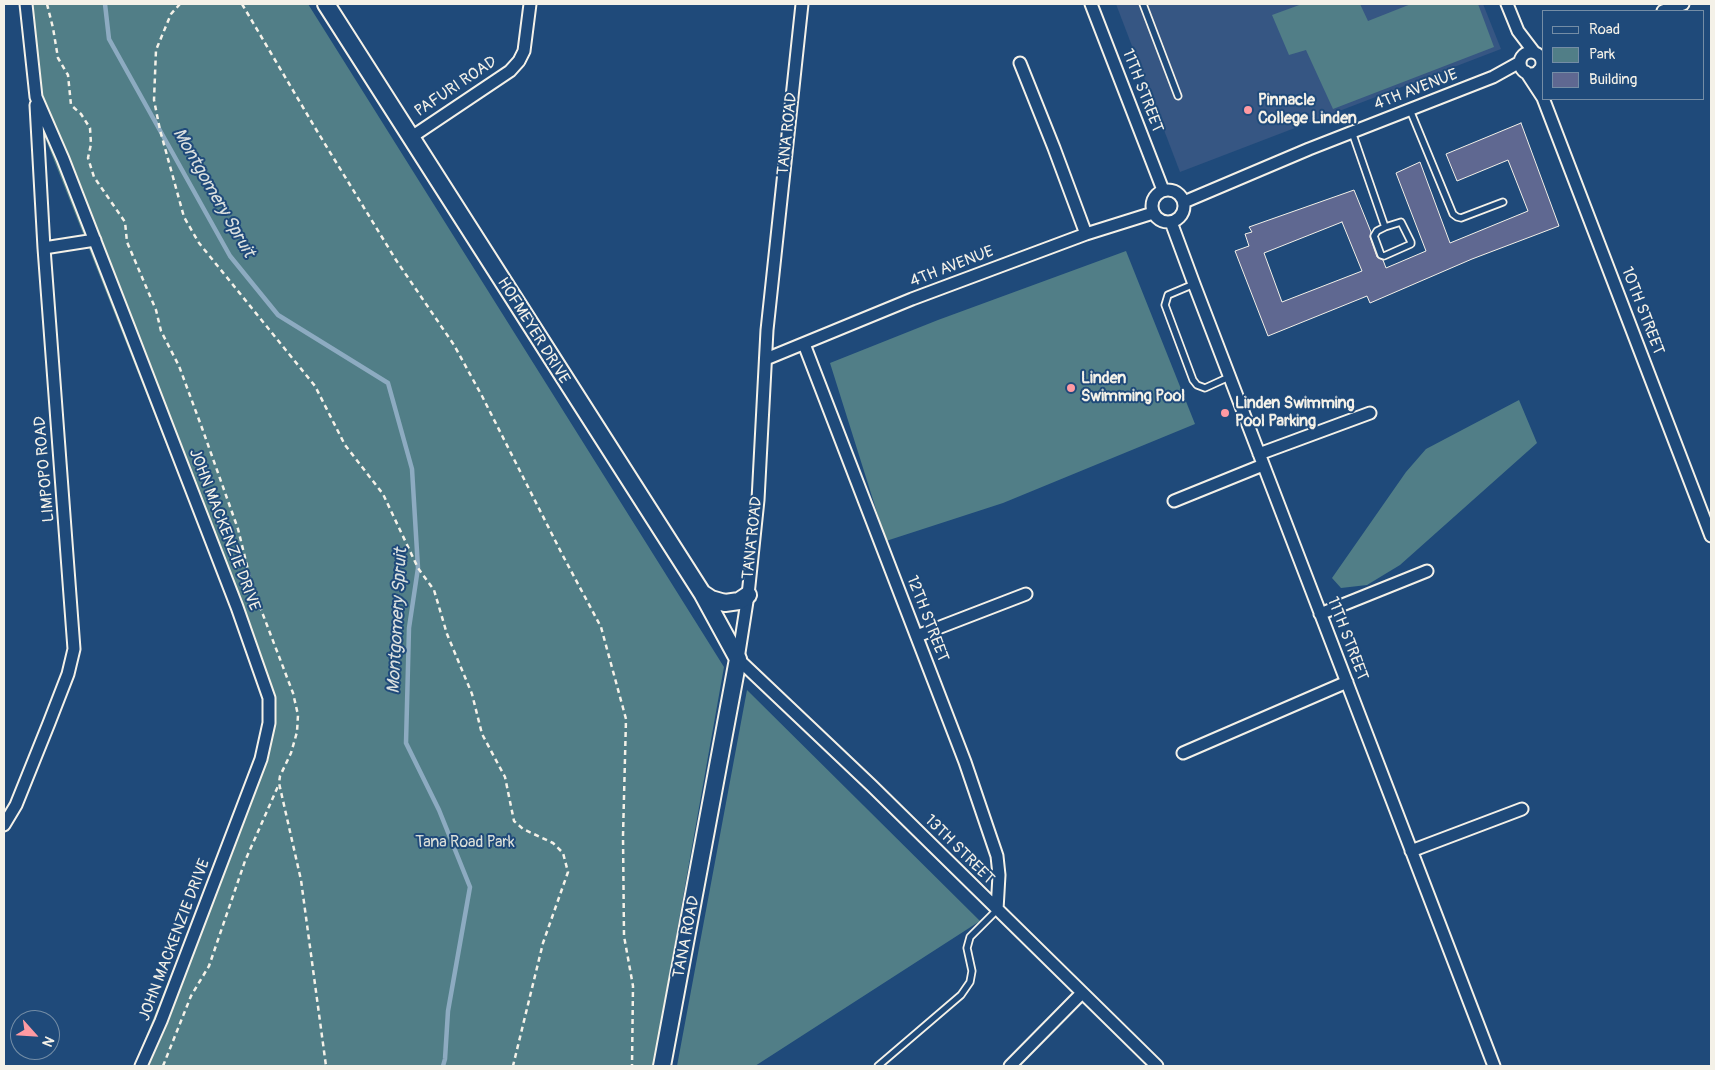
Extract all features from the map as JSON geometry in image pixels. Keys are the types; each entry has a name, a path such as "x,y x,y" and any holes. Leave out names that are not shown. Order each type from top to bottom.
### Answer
{"main road":[{"name":"HOFMEYER DRIVE","path":"326,4 702,593 738,659"},
{"path":"702,593 711,599 725,603 739,600 748,595"},
{"name":"TANA ROAD","path":"662,1066 738,659"}],"street":[{"name":"JOHN MACKENZIE DRIVE","path":"26,4 36,97 95,240 237,607 269,698 267,735 259,767 161,1021 141,1066"},
{"name":"PAFURI ROAD","path":"410,138 510,71 524,51 530,4"},
{"name":"TANA ROAD","path":"738,659 748,595 758,500 769,310 802,4"},
{"name":"11TH STREET","path":"1091,4 1163,190"},
{"name":"10TH STREET","path":"1507,4 1518,31 1538,53 1540,58 1542,98"},
{"path":"1666,10 1682,4"},
{"name":"10TH STREET","path":"1518,31 1523,65 1542,98"},
{"path":"1538,53 1529,52 1523,65 1535,73 1541,67"},
{"path":"1020,63 1086,234"},
{"name":"4TH AVENUE","path":"1184,202 1352,132 1494,77 1505,76 1523,65"},
{"name":"LIMPOPO ROAD","path":"4,825 16,805 50,723 68,674 74,649 44,248 36,97"},
{"name":"10TH STREET","path":"1543,100 1711,536"},
{"path":"1168,189 1178,193 1184,202 1183,212 1180,217 1171,222 1160,221 1152,213 1152,202 1158,192 1163,190 1168,189"},
{"name":"4TH AVENUE","path":"766,359 912,299 1086,234 1152,213"},
{"name":"11TH STREET","path":"1171,222 1494,1066"},
{"path":"44,248 95,240"},
{"name":"12TH STREET","path":"804,344 965,762 994,848 999,875 997,910"},
{"path":"1259,454 1370,413"},
{"path":"1174,501 1263,465"},
{"path":"1320,614 1427,571"},
{"path":"917,636 1026,594"},
{"name":"13TH STREET","path":"738,659 872,786 1157,1066"},
{"path":"1183,753 1347,682"},
{"path":"1411,851 1522,809"},
{"path":"1014,1065 1082,994"}],"lane":[{"path":"1143,4 1178,96"},
{"path":"1410,110 1453,214 1461,218 1503,202"},
{"path":"1352,132 1385,227"},
{"path":"1401,222 1411,244 1384,256 1381,255 1374,236 1377,231 1385,227 1401,222"},
{"path":"1194,284 1168,295 1165,305 1193,380 1197,385 1205,388 1229,376"},
{"path":"878,1066 961,995 970,982 972,970 968,948 970,937 997,910"}],"path":[{"path":"180,4 171,14 156,50 154,100 160,130 184,217 199,243 316,386 345,445 383,494 418,568 434,590 447,634 472,694 482,734 505,777 514,821 523,829 553,843 563,853 568,872 543,943 513,1066"},
{"path":"242,4 396,260 454,345 601,626 626,719 622,836 624,936 633,986 632,1066"},
{"path":"163,1066 191,996 209,966 245,861 279,783"}],"shaded area":[{"name":"Pinnacle College Linden","path":"1116,4 1483,4 1501,49 1180,172"}],"green space":[{"name":"Tana Road Park","path":"26,4 308,4 724,667 653,1066 134,1066 261,753 266,697 31,102"},
{"path":"1302,4 1360,4 1368,21 1411,4 1478,4 1494,47 1333,109 1306,50 1289,55 1272,15"},
{"name":"Linden Swimming Pool","path":"1126,251 1195,424 1003,503 886,541 830,363 938,320"},
{"path":"1519,400 1537,443 1400,565 1367,585 1341,588 1332,578 1406,472 1426,449"},
{"path":"747,690 980,921 755,1066 677,1066"}],"building":[{"path":"1521,123 1559,226 1472,259 1370,303 1367,296 1268,336 1235,251 1249,246 1245,234 1252,232 1249,227 1354,190 1371,232 1370,237 1377,257 1383,260 1386,268 1426,251 1396,173 1420,162 1450,243 1528,211 1508,160 1457,181 1446,154","holes":["1342,222 1362,271 1282,302 1264,253"]}],"waterway":[{"name":"Montgomery Spruit","path":"105,4 109,39 230,256 278,315 388,383 412,469 418,568 409,628 406,743 439,810 470,887 448,1011 443,1066"}],"place":[{"name":"Pinnacle College Linden","path":"1248,110"},
{"name":"Linden Swimming Pool","path":"1071,388"},
{"name":"Linden Swimming Pool Parking","path":"1225,413"}]}
